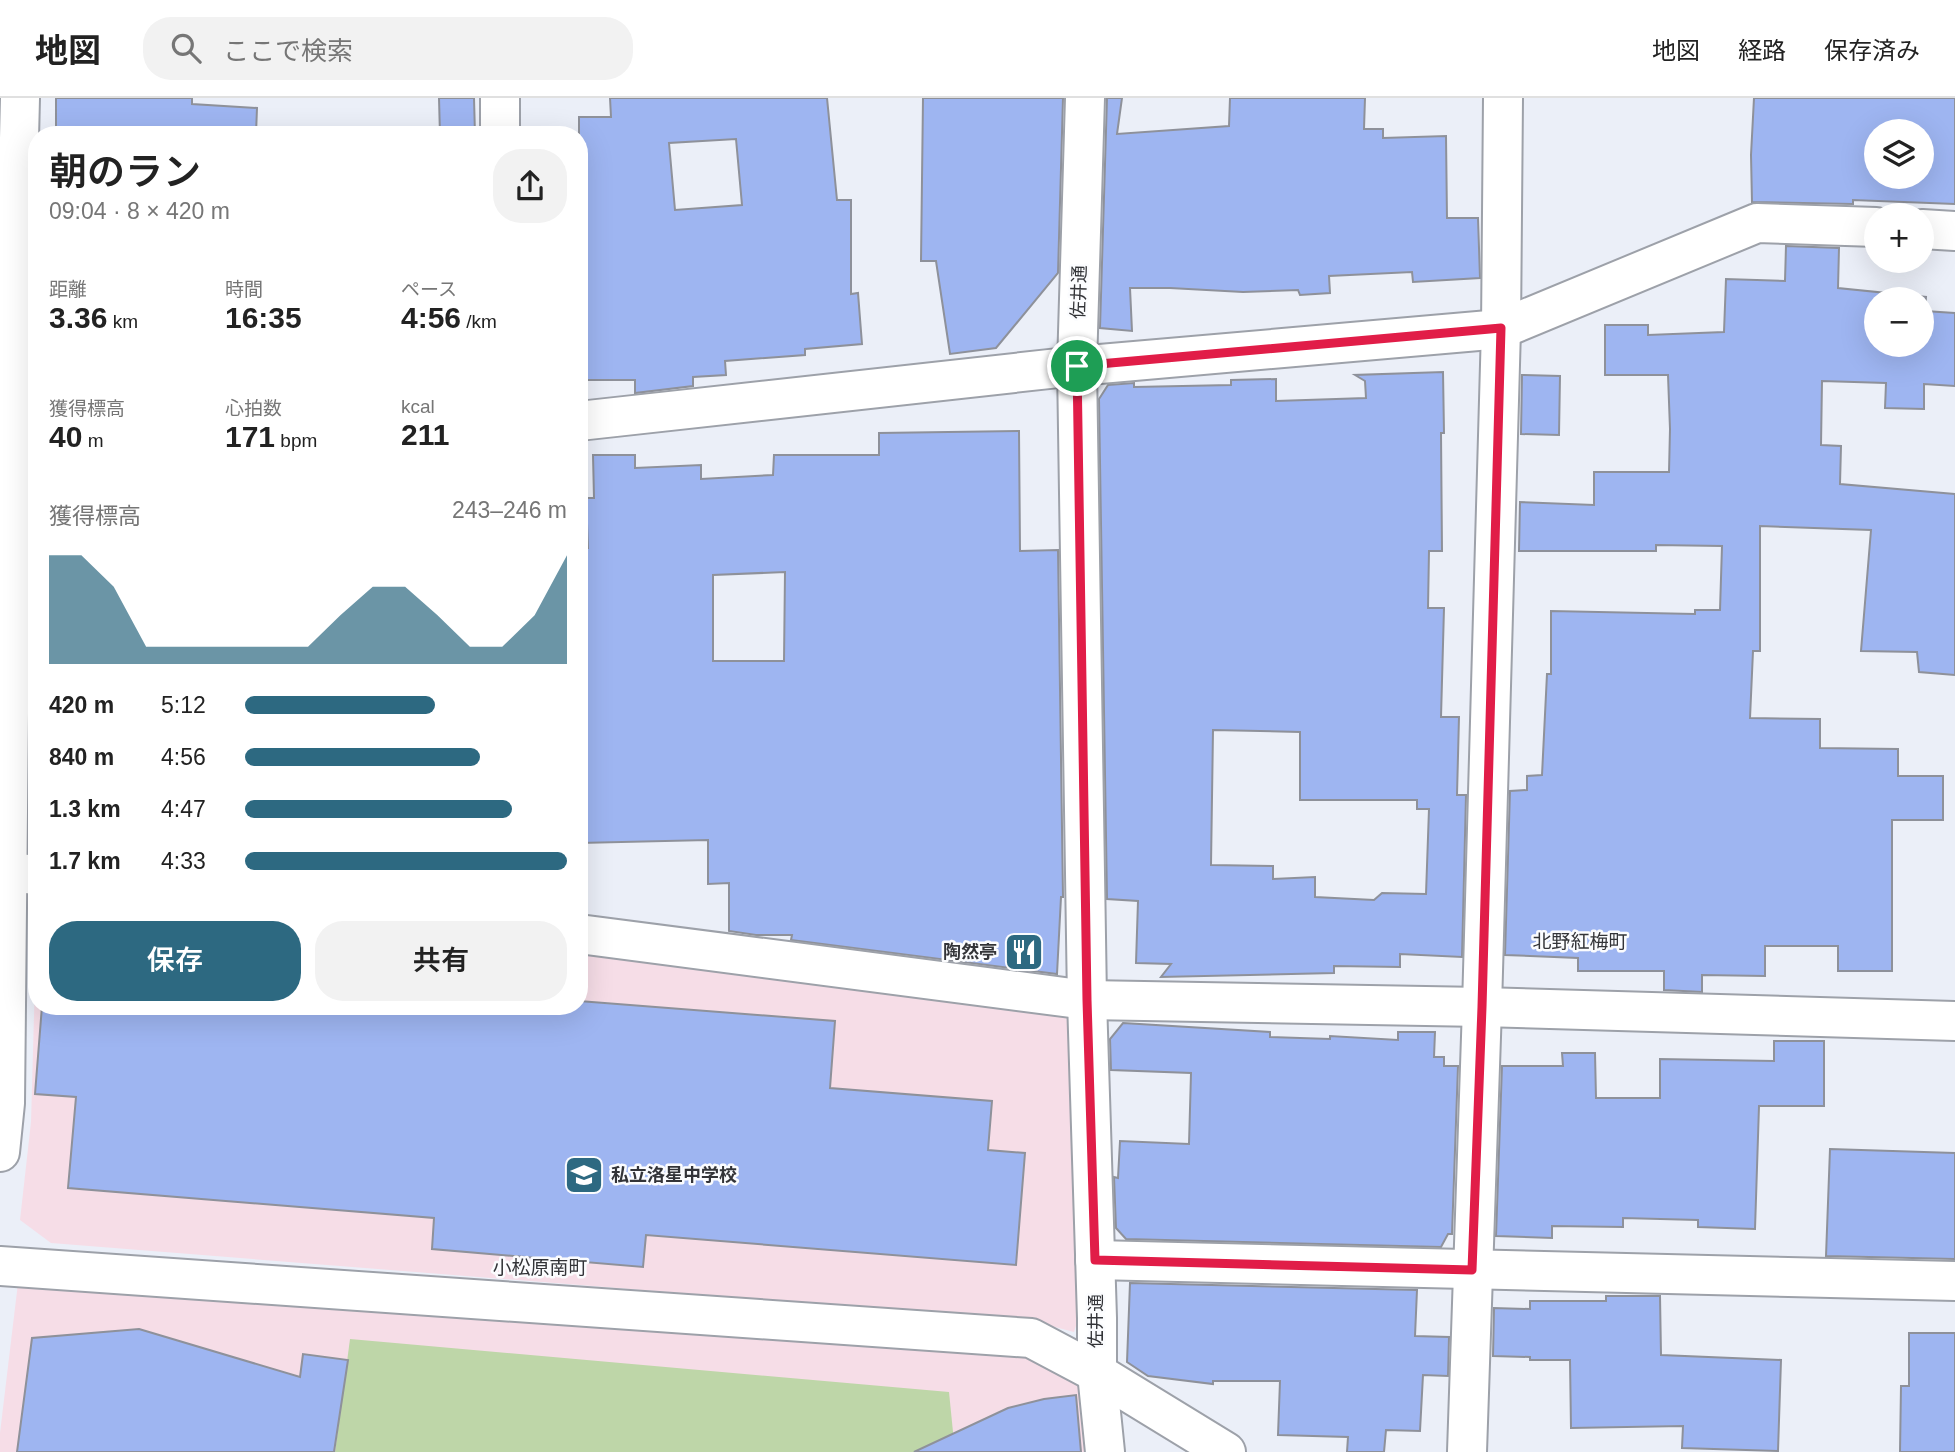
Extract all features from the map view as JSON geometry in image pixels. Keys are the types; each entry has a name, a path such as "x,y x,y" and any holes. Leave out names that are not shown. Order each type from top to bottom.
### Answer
{"street":[{"path":"0,1152 22,874 24,423 20,98"},
{"path":"500,98 500,126"},
{"name":"佐井通","path":"1085,98 1077,366 1087,1000 1097,1373 1105,1452"},
{"path":"1467,1452 1501,328 1503,98"},
{"path":"588,420 1077,366 1501,328 1756,223 1864,228"},
{"path":"1934,229 1955,230"},
{"path":"588,935 1087,1000 1482,1007 1955,1021"},
{"path":"1095,1260 1955,1281"},
{"path":"0,1266 1031,1338 1097,1373 1226,1452"}],"shaded area":[{"path":"588,954 1066,1011 1076,1119 1081,1310 1074,1332 1032,1321 51,1243 20,1220 31,1122 34,1015 588,1015"},
{"path":"18,1283 1018,1351 1082,1377 1090,1452 0,1452"}],"green space":[{"path":"350,1339 949,1392 955,1452 335,1452"}],"building":[{"path":"56,98 192,98 192,104 257,108 256,126 56,126"},
{"path":"439,98 474,98 475,126 440,126"},
{"path":"610,98 827,98 837,200 851,200 851,294 858,293 862,344 805,349 805,355 725,361 726,375 693,377 693,386 635,393 635,380 588,380 588,126 579,126 579,117 611,117","holes":["736,139 742,205 675,210 669,143"]},
{"path":"923,98 1063,98 1058,273 996,348 950,354 936,261 921,261"},
{"path":"1107,98 1122,98 1117,134 1229,126 1230,98 1365,98 1364,129 1383,129 1383,138 1446,136 1447,218 1478,218 1480,278 1413,282 1412,272 1329,276 1330,293 1300,295 1298,290 1243,292 1130,288 1132,331 1100,328"},
{"path":"1754,98 1955,98 1955,204 1853,200 1853,204 1752,202"},
{"path":"1786,246 1839,248 1838,288 1864,291 1864,357 1934,357 1934,312 1955,313 1955,386 1924,384 1924,409 1885,408 1886,383 1822,381 1821,445 1841,446 1840,484 1955,494 1955,675 1919,672 1917,652 1861,651 1871,530 1760,526 1760,651 1753,651 1750,718 1820,719 1820,748 1898,749 1898,776 1943,776 1943,820 1892,820 1892,971 1838,971 1838,946 1765,946 1765,976 1702,975 1702,992 1664,990 1664,971 1578,971 1578,958 1505,955 1510,791 1527,790 1527,776 1542,775 1547,674 1551,674 1551,611 1695,614 1695,610 1720,610 1722,546 1656,545 1656,551 1519,551 1520,502 1594,505 1594,472 1669,472 1668,375 1605,375 1605,325 1648,325 1648,335 1724,332 1726,279 1785,281"},
{"path":"1443,372 1442,551 1429,551 1428,608 1444,608 1441,717 1459,717 1457,795 1466,795 1462,957 1400,954 1400,967 1334,966 1334,973 1161,977 1171,964 1136,963 1138,901 1107,899 1099,399 1108,385 1231,385 1231,380 1276,379 1276,401 1366,398 1365,381 1355,375","holes":["1213,730 1300,732 1300,800 1417,800 1417,809 1429,809 1426,894 1382,893 1374,900 1315,897 1315,877 1273,879 1273,866 1211,865"]},
{"path":"1522,375 1560,376 1559,435 1521,434"},
{"path":"1019,431 1020,551 1058,550 1063,897 1057,974 791,940 792,935 756,935 729,931 729,883 708,884 708,840 588,843 588,498 594,498 593,455 635,455 635,468 701,465 701,479 773,475 774,455 879,455 879,433","holes":["785,572 784,661 713,661 713,575"]},
{"path":"588,1002 835,1021 830,1088 992,1101 988,1150 1025,1153 1016,1265 646,1235 643,1267 432,1249 434,1218 68,1188 76,1097 35,1094 41,1015 588,1015"},
{"path":"1123,1023 1270,1032 1270,1037 1330,1039 1330,1036 1398,1040 1398,1032 1435,1032 1434,1057 1444,1057 1444,1066 1458,1066 1452,1234 1448,1234 1441,1247 1126,1239 1116,1228 1114,1177 1118,1178 1120,1141 1189,1144 1191,1073 1111,1070 1110,1039"},
{"path":"1774,1041 1824,1041 1824,1106 1759,1106 1755,1229 1698,1227 1698,1220 1623,1218 1623,1227 1552,1226 1552,1238 1496,1236 1502,1066 1563,1066 1562,1053 1595,1053 1596,1098 1660,1098 1660,1059 1774,1061"},
{"path":"1830,1149 1955,1153 1955,1259 1826,1256"},
{"path":"1130,1283 1417,1290 1415,1336 1449,1337 1448,1376 1423,1375 1420,1431 1386,1430 1384,1452 1347,1452 1348,1437 1278,1435 1280,1381 1213,1381 1213,1384 1148,1376 1127,1362"},
{"path":"1606,1296 1660,1296 1661,1355 1781,1360 1778,1451 1682,1448 1683,1426 1571,1428 1570,1360 1493,1356 1494,1308 1530,1309 1530,1301 1606,1301"},
{"path":"139,1329 300,1377 303,1354 348,1360 334,1452 17,1452 32,1338"},
{"path":"1909,1333 1955,1333 1955,1452 1900,1452 1901,1386 1909,1386"},
{"path":"1076,1395 1081,1452 914,1452 1008,1408"}],"place":[{"name":"陶然亭","path":"1024,952"},
{"name":"私立洛星中学校","path":"584,1175"}],"district":[{"name":"北野紅梅町","path":"1580,941"},
{"name":"小松原南町","path":"540,1267"}],"route":[{"path":"1501,328 1472,1270 1095,1260 1087,1000 1077,366 1501,328"}]}
